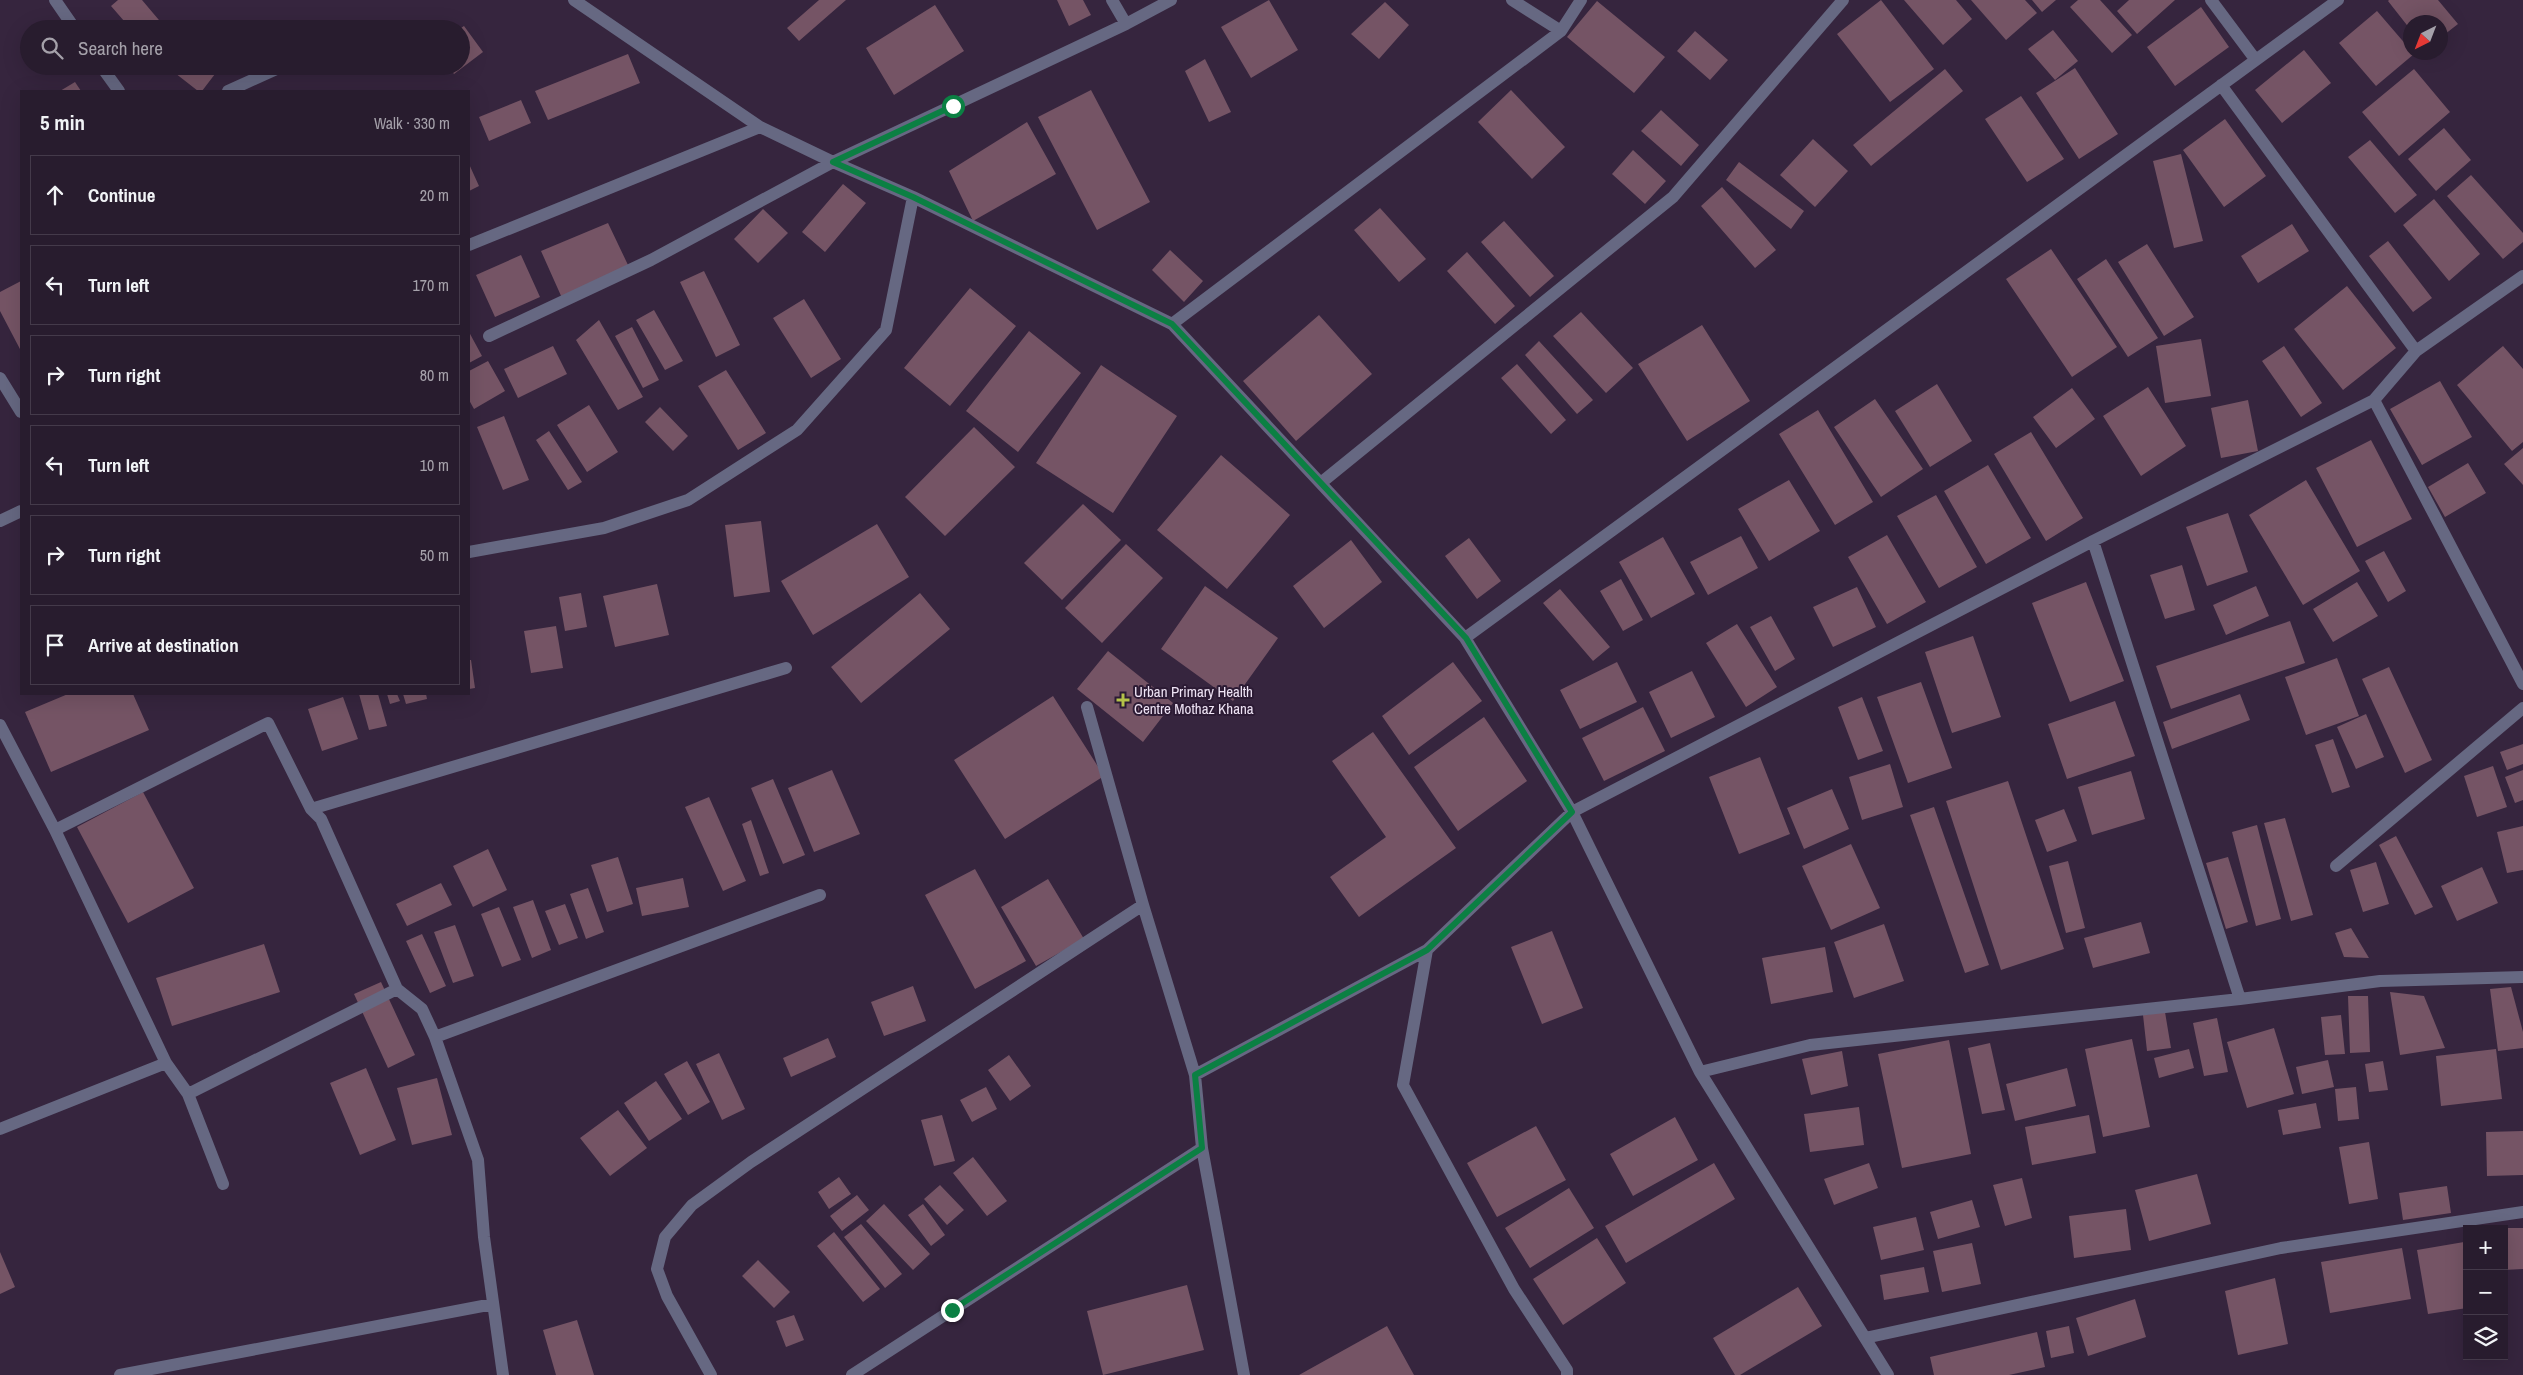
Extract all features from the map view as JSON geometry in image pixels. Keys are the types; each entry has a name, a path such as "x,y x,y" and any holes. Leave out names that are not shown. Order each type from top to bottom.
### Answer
{"street":[{"path":"55,0 69,20"},
{"path":"574,0 760,127 913,197 1172,324 1322,482 1466,638 1572,812 1700,1072 1888,1375"},
{"path":"1112,0 1126,24"},
{"path":"489,336 651,260 833,162 1126,24 1171,0"},
{"path":"1512,0 1561,31"},
{"path":"1172,324 1561,31 1581,0"},
{"path":"1322,482 1673,197 1843,0"},
{"path":"2211,0 2255,59"},
{"path":"1466,638 2338,0"},
{"path":"107,75 118,90"},
{"path":"230,90 263,75"},
{"path":"2222,85 2416,351"},
{"path":"470,245 760,127"},
{"path":"470,552 604,528 688,500 797,430 886,330 913,197"},
{"path":"1195,1075 1427,950 1572,812 2093,541 2374,400 2416,351 2523,276"},
{"path":"0,378 20,410"},
{"path":"2374,400 2523,684"},
{"path":"0,520 20,511"},
{"path":"2093,541 2240,999"},
{"path":"311,809 786,668"},
{"path":"1087,707 1143,905 1195,1075 1202,1148 1244,1375"},
{"path":"2336,866 2523,708"},
{"path":"55,830 268,723 311,809 321,819 397,989 422,1009 434,1037 478,1160 484,1237 503,1375"},
{"path":"0,725 55,830 166,1063 188,1094 223,1184"},
{"path":"434,1037 820,895"},
{"path":"711,1375 667,1296 657,1269 665,1237 692,1205 759,1157 1143,905"},
{"path":"1427,950 1403,1085 1514,1289 1567,1370 1567,1375"},
{"path":"1700,1072 1810,1045 2240,999 2380,981 2523,977"},
{"path":"188,1094 397,989"},
{"path":"0,1128 166,1063"},
{"path":"852,1375 1202,1148"},
{"path":"1865,1338 2281,1248 2523,1212"},
{"path":"120,1375 493,1304"}],"building":[{"path":"118,0 142,0 159,20 123,20 111,6"},
{"path":"819,0 846,0 799,41 787,28"},
{"path":"1057,0 1083,0 1091,15 1069,26"},
{"path":"1269,0 1298,50 1251,78 1221,27"},
{"path":"1881,0 1934,69 1890,102 1837,34"},
{"path":"1904,0 1956,0 1972,19 1943,45"},
{"path":"1971,0 2025,0 2037,13 2006,40"},
{"path":"2032,0 2056,0 2042,12"},
{"path":"2078,0 2100,0 2132,35 2112,53 2070,7"},
{"path":"2129,0 2175,0 2137,34 2117,11"},
{"path":"2438,0 2458,24 2448,32 2448,15 2403,15 2403,20 2388,1"},
{"path":"1597,1 1665,57 1634,93 1567,37"},
{"path":"1385,2 1409,25 1379,59 1351,34"},
{"path":"935,5 964,51 894,95 866,48"},
{"path":"2201,7 2229,47 2175,86 2147,47"},
{"path":"2377,11 2403,41 2403,60 2407,60 2376,86 2339,43"},
{"path":"2053,30 2078,61 2055,80 2028,49"},
{"path":"1695,31 1728,60 1710,80 1677,51"},
{"path":"470,34 483,52 470,62"},
{"path":"2304,50 2331,83 2282,123 2255,90"},
{"path":"628,54 640,83 548,120 535,91"},
{"path":"1205,59 1231,112 1209,122 1185,71"},
{"path":"2075,68 2118,134 2079,159 2036,93"},
{"path":"1945,69 1963,91 1871,166 1853,145"},
{"path":"2414,69 2450,112 2399,156 2362,112"},
{"path":"178,75 214,75 203,90 197,90"},
{"path":"75,82 80,90 62,90"},
{"path":"1091,90 1150,202 1097,230 1038,117"},
{"path":"1511,90 1565,147 1532,179 1478,122"},
{"path":"2021,96 2064,159 2027,182 1985,119"},
{"path":"521,100 531,123 489,141 479,117"},
{"path":"1661,110 1699,145 1681,166 1641,131"},
{"path":"2225,119 2266,176 2224,207 2183,150"},
{"path":"1027,122 1056,174 973,221 949,171"},
{"path":"2444,128 2471,160 2436,191 2408,159"},
{"path":"1813,139 1848,171 1815,207 1780,175"},
{"path":"2370,140 2417,195 2395,213 2348,157"},
{"path":"1633,150 1666,181 1645,204 1612,174"},
{"path":"2181,154 2203,241 2174,248 2153,161"},
{"path":"1739,162 1804,211 1791,229 1726,180"},
{"path":"470,166 479,186 470,190"},
{"path":"2471,175 2523,233 2523,242 2503,259 2447,196"},
{"path":"843,184 866,203 825,252 802,232"},
{"path":"1722,187 1776,250 1755,268 1701,206"},
{"path":"2434,199 2480,254 2449,281 2403,225"},
{"path":"1380,208 1426,259 1399,282 1354,230"},
{"path":"763,209 788,233 758,263 734,239"},
{"path":"1504,221 1554,276 1530,297 1481,242"},
{"path":"608,223 628,265 562,298 541,251"},
{"path":"2292,224 2309,251 2258,283 2241,256"},
{"path":"2388,241 2432,298 2413,312 2369,256"},
{"path":"2147,244 2194,317 2164,336 2118,262"},
{"path":"2051,249 2117,347 2072,377 2006,279"},
{"path":"1170,250 1203,281 1184,302 1152,270"},
{"path":"1467,252 1515,306 1495,324 1447,271"},
{"path":"521,255 540,297 495,317 476,275"},
{"path":"2106,259 2158,338 2128,357 2077,279"},
{"path":"704,271 740,345 716,357 680,282"},
{"path":"20,282 20,349 0,311 0,292"},
{"path":"2347,286 2396,348 2343,390 2294,329"},
{"path":"970,288 1016,326 950,406 904,368"},
{"path":"804,299 841,359 811,378 773,318"},
{"path":"654,310 683,361 665,370 636,320"},
{"path":"1581,312 1633,368 1606,393 1553,336"},
{"path":"1319,315 1372,374 1296,441 1243,381"},
{"path":"599,320 643,397 618,410 576,340"},
{"path":"1702,325 1750,401 1687,441 1638,364"},
{"path":"632,327 659,380 643,388 615,336"},
{"path":"1029,331 1081,373 1018,452 966,411"},
{"path":"470,334 482,356 470,362"},
{"path":"2201,339 2211,396 2165,403 2156,346"},
{"path":"1539,341 1593,400 1577,414 1525,355"},
{"path":"553,346 567,374 518,398 504,369"},
{"path":"2284,346 2322,403 2301,417 2262,361"},
{"path":"2503,346 2523,369 2523,442 2512,451 2457,385"},
{"path":"488,361 505,391 474,409 470,402 470,370"},
{"path":"1517,364 1566,420 1551,434 1501,378"},
{"path":"1101,365 1177,416 1113,513 1036,463"},
{"path":"726,370 766,433 738,450 698,386"},
{"path":"2440,381 2472,437 2422,465 2390,409"},
{"path":"1937,384 1972,441 1930,467 1895,411"},
{"path":"2148,387 2186,446 2141,476 2103,416"},
{"path":"2072,388 2095,419 2056,448 2033,417"},
{"path":"1875,399 1923,469 1881,497 1834,427"},
{"path":"2248,400 2258,451 2221,458 2211,408"},
{"path":"589,405 618,452 587,472 557,425"},
{"path":"660,407 688,436 673,451 645,422"},
{"path":"1818,410 1873,502 1835,525 1779,434"},
{"path":"504,416 529,480 503,490 477,427"},
{"path":"974,427 1015,467 945,536 905,497"},
{"path":"549,431 582,482 568,490 536,440"},
{"path":"2031,432 2083,518 2046,541 1994,454"},
{"path":"2371,440 2412,519 2357,547 2316,468"},
{"path":"2523,448 2523,485 2504,464"},
{"path":"1221,455 1290,515 1227,589 1157,530"},
{"path":"2468,463 2486,493 2445,517 2428,487"},
{"path":"1988,465 2031,538 1986,564 1944,491"},
{"path":"1789,480 1820,531 1769,561 1738,509"},
{"path":"2306,480 2360,571 2303,605 2249,515"},
{"path":"1936,495 1977,567 1939,588 1897,516"},
{"path":"1083,504 1121,540 1062,600 1024,563"},
{"path":"2228,513 2248,572 2207,586 2186,527"},
{"path":"761,521 770,592 734,597 725,525"},
{"path":"877,524 909,577 813,635 781,581"},
{"path":"1887,535 1926,602 1887,624 1848,557"},
{"path":"1741,536 1758,568 1708,595 1690,562"},
{"path":"1663,537 1695,594 1651,618 1619,562"},
{"path":"1469,538 1501,581 1477,599 1445,556"},
{"path":"1351,540 1382,582 1324,628 1293,586"},
{"path":"1126,544 1163,578 1102,643 1065,608"},
{"path":"2384,551 2406,591 2388,602 2365,561"},
{"path":"2182,565 2195,610 2165,619 2150,575"},
{"path":"1621,579 1643,620 1623,631 1600,591"},
{"path":"2086,582 2124,681 2070,702 2032,603"},
{"path":"2357,582 2378,616 2333,642 2313,609"},
{"path":"657,584 669,635 615,647 603,596"},
{"path":"1205,586 1278,638 1233,701 1161,649"},
{"path":"2256,586 2269,616 2226,635 2213,605"},
{"path":"1857,587 1876,627 1833,647 1813,607"},
{"path":"1560,589 1610,647 1593,661 1543,603"},
{"path":"581,593 587,627 565,631 559,597"},
{"path":"920,593 950,629 861,703 831,667"},
{"path":"1771,616 1795,659 1775,671 1750,627"},
{"path":"2290,621 2305,663 2171,709 2156,666"},
{"path":"1737,624 1777,687 1746,707 1706,643"},
{"path":"556,626 563,668 531,673 524,631"},
{"path":"1973,636 2001,717 1952,733 1925,652"},
{"path":"1108,651 1173,703 1143,742 1077,689"},
{"path":"2337,658 2359,716 2306,735 2285,677"},
{"path":"470,660 471,660 475,688 470,689"},
{"path":"1453,662 1482,701 1409,755 1382,716"},
{"path":"1617,662 1637,702 1580,729 1560,690"},
{"path":"2389,667 2432,760 2405,773 2362,679"},
{"path":"1692,671 1715,717 1671,738 1649,692"},
{"path":"1921,682 1952,768 1908,783 1877,697"},
{"path":"2240,694 2250,720 2172,749 2163,722"},
{"path":"66,695 133,695 149,730 51,772 25,712"},
{"path":"359,695 378,695 387,726 369,730"},
{"path":"387,695 397,695 400,701 390,704"},
{"path":"403,695 426,695 427,699 406,704"},
{"path":"1053,696 1104,776 1005,839 954,760"},
{"path":"343,697 358,739 322,751 308,709"},
{"path":"1862,697 1883,751 1858,760 1838,707"},
{"path":"2115,701 2135,756 2067,779 2048,724"},
{"path":"1643,707 1665,751 1604,781 1582,738"},
{"path":"2366,714 2384,757 2356,769 2337,727"},
{"path":"1484,717 1527,781 1458,831 1414,767"},
{"path":"1373,732 1456,848 1359,917 1330,877 1386,837 1332,761"},
{"path":"2333,739 2350,787 2332,793 2315,745"},
{"path":"2523,744 2523,764 2507,770 2500,752"},
{"path":"1760,757 1790,834 1739,854 1709,777"},
{"path":"1890,764 1903,807 1862,820 1849,777"},
{"path":"2493,766 2507,807 2477,817 2464,776"},
{"path":"832,770 860,834 814,852 788,788"},
{"path":"2523,770 2523,800 2515,803 2505,777"},
{"path":"2131,771 2145,819 2092,835 2078,787"},
{"path":"773,779 805,855 783,864 751,788"},
{"path":"2008,781 2064,949 2001,970 1946,801"},
{"path":"1832,789 1849,829 1804,849 1787,808"},
{"path":"143,792 194,888 128,923 77,827"},
{"path":"709,797 746,881 723,891 685,807"},
{"path":"1934,807 1989,965 1965,973 1910,815"},
{"path":"2064,809 2077,841 2047,852 2035,820"},
{"path":"2285,818 2313,915 2291,921 2264,823"},
{"path":"751,820 769,873 760,876 742,824"},
{"path":"2257,825 2281,919 2256,926 2232,832"},
{"path":"2523,826 2523,870 2507,873 2497,832"},
{"path":"2396,836 2433,907 2415,915 2379,845"},
{"path":"1851,844 1880,908 1831,930 1802,866"},
{"path":"488,849 507,890 473,907 453,866"},
{"path":"618,857 633,904 607,912 591,865"},
{"path":"2228,857 2248,922 2226,929 2206,863"},
{"path":"2068,861 2085,928 2066,933 2049,866"},
{"path":"2376,862 2389,904 2363,912 2350,870"},
{"path":"2482,867 2498,903 2457,921 2441,886"},
{"path":"975,869 1026,961 975,989 925,895"},
{"path":"683,878 689,907 642,916 636,888"},
{"path":"1048,879 1084,939 1036,966 1001,907"},
{"path":"441,883 452,905 407,926 396,904"},
{"path":"588,888 604,932 586,939 570,894"},
{"path":"533,900 551,950 532,958 513,907"},
{"path":"565,904 578,938 559,945 545,911"},
{"path":"499,907 521,960 502,967 481,914"},
{"path":"2141,922 2150,953 2093,968 2084,938"},
{"path":"1884,924 1904,981 1854,998 1834,942"},
{"path":"455,925 474,976 453,983 434,932"},
{"path":"2351,928 2369,958 2344,957 2335,933"},
{"path":"1552,931 1583,1008 1542,1024 1511,947"},
{"path":"422,934 446,986 430,993 406,941"},
{"path":"264,944 280,992 172,1026 156,978"},
{"path":"1825,947 1833,992 1771,1004 1762,958"},
{"path":"381,982 415,1055 388,1068 354,994"},
{"path":"913,986 926,1021 884,1036 871,1002"},
{"path":"2511,987 2523,1032 2523,1048 2498,1051 2490,989"},
{"path":"2390,992 2424,996 2445,1048 2400,1055"},
{"path":"2348,996 2368,996 2370,1052 2350,1053"},
{"path":"2165,1012 2171,1048 2147,1051 2143,1015"},
{"path":"2341,1015 2345,1054 2325,1055 2321,1017"},
{"path":"2217,1018 2228,1072 2204,1076 2193,1023"},
{"path":"2274,1028 2294,1094 2247,1108 2227,1042"},
{"path":"828,1038 836,1057 791,1077 783,1058"},
{"path":"2132,1039 2150,1127 2103,1137 2085,1049"},
{"path":"1949,1040 1971,1154 1902,1168 1878,1054"},
{"path":"1990,1043 2005,1110 1982,1114 1968,1048"},
{"path":"2189,1049 2194,1068 2159,1078 2154,1058"},
{"path":"2496,1049 2502,1099 2441,1106 2436,1056"},
{"path":"1842,1051 1848,1086 1811,1095 1802,1059"},
{"path":"719,1053 745,1109 722,1120 696,1064"},
{"path":"1009,1055 1031,1086 1010,1101 988,1070"},
{"path":"2328,1060 2334,1087 2302,1094 2296,1067"},
{"path":"687,1061 710,1102 688,1115 664,1074"},
{"path":"2383,1061 2388,1090 2369,1092 2365,1064"},
{"path":"366,1068 396,1140 360,1155 330,1083"},
{"path":"2067,1068 2076,1106 2015,1121 2006,1084"},
{"path":"437,1078 452,1135 412,1145 397,1088"},
{"path":"656,1081 682,1119 649,1141 624,1103"},
{"path":"986,1087 997,1109 972,1122 960,1100"},
{"path":"2356,1087 2359,1119 2338,1121 2335,1089"},
{"path":"2316,1103 2321,1128 2283,1135 2278,1110"},
{"path":"1859,1107 1864,1145 1810,1152 1804,1114"},
{"path":"618,1110 647,1148 610,1176 580,1138"},
{"path":"942,1115 955,1161 934,1166 921,1120"},
{"path":"2089,1115 2096,1153 2032,1165 2025,1127"},
{"path":"1675,1117 1698,1160 1633,1196 1610,1154"},
{"path":"1536,1126 1566,1180 1497,1217 1467,1163"},
{"path":"2523,1131 2523,1175 2487,1176 2486,1132"},
{"path":"2369,1142 2378,1199 2349,1204 2339,1147"},
{"path":"973,1157 1007,1201 987,1216 953,1173"},
{"path":"1714,1163 1735,1199 1626,1263 1605,1226"},
{"path":"1869,1163 1878,1188 1834,1205 1824,1179"},
{"path":"2197,1174 2211,1224 2149,1241 2135,1190"},
{"path":"839,1177 851,1194 829,1209 818,1192"},
{"path":"2022,1178 2032,1218 2005,1226 1993,1185"},
{"path":"940,1185 964,1210 947,1225 924,1199"},
{"path":"2447,1186 2451,1213 2403,1220 2399,1193"},
{"path":"1569,1188 1594,1228 1530,1268 1505,1228"},
{"path":"857,1195 869,1210 842,1231 830,1216"},
{"path":"1972,1200 1980,1227 1938,1239 1930,1212"},
{"path":"884,1204 930,1254 913,1270 866,1221"},
{"path":"923,1204 945,1235 931,1246 908,1215"},
{"path":"2126,1209 2131,1250 2074,1258 2069,1216"},
{"path":"1916,1217 1924,1250 1881,1260 1873,1227"},
{"path":"861,1224 902,1274 885,1288 844,1237"},
{"path":"2508,1228 2523,1228 2523,1269 2508,1270"},
{"path":"834,1232 880,1289 863,1302 817,1246"},
{"path":"1597,1238 1626,1283 1563,1325 1533,1279"},
{"path":"2463,1242 2463,1309 2428,1314 2417,1250"},
{"path":"1972,1243 1981,1284 1942,1292 1933,1251"},
{"path":"2402,1248 2411,1299 2330,1313 2321,1262"},
{"path":"0,1252 15,1287 0,1294"},
{"path":"758,1260 790,1292 774,1308 742,1276"},
{"path":"1924,1267 1929,1292 1884,1300 1880,1275"},
{"path":"2275,1278 2288,1344 2238,1355 2225,1291"},
{"path":"1187,1285 1204,1350 1103,1375 1087,1311"},
{"path":"1798,1287 1822,1326 1740,1375 1735,1375 1713,1338"},
{"path":"2135,1299 2146,1337 2088,1356 2076,1318"},
{"path":"794,1315 804,1340 786,1347 776,1321"},
{"path":"577,1320 594,1375 556,1375 543,1330"},
{"path":"1387,1326 1414,1375 1299,1375"},
{"path":"2069,1326 2074,1353 2051,1358 2046,1331"},
{"path":"2037,1332 2045,1367 2009,1375 1934,1375 1930,1357"}],"place":[{"name":"Urban Primary Health Centre Mothaz Khana","path":"1123,700"}],"route":[{"path":"952,1310 1202,1148 1195,1075 1427,950 1572,812 1466,638 1322,482 1172,324 913,197 833,162 953,106"}]}
